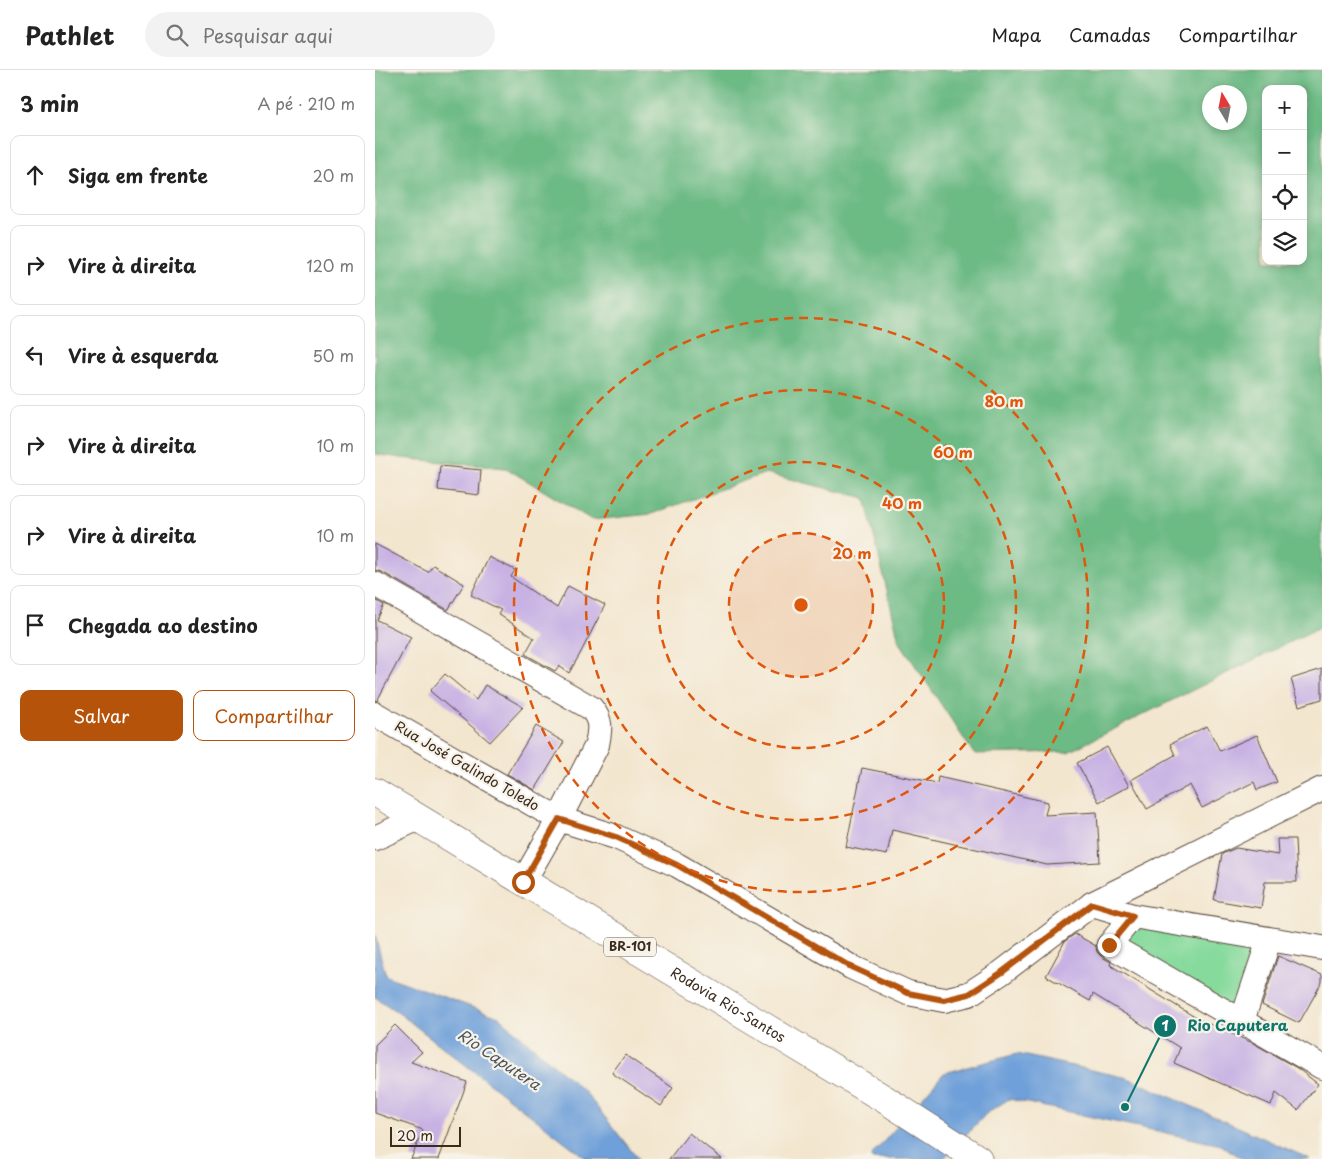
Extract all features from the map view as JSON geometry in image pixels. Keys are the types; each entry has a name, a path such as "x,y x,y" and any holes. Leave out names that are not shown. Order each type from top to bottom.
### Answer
{"highway":[{"name":"Rodovia Rio-Santos","path":"375,792 886,1100 978,1159"}],"street":[{"path":"375,584 591,708 599,718 600,731 597,745 559,819 523,882"},
{"name":"Rua José Galindo Toledo","path":"375,714 559,819 616,837 677,865 851,967 908,993 944,1000 969,994 1001,973 1092,904 1322,789"},
{"path":"375,838 419,818"},
{"path":"1092,904 1133,916 1322,948"},
{"path":"1133,916 1109,945 1322,1067"},
{"path":"1242,1021 1269,940"}],"green space":[{"path":"375,70 1322,70 1322,626 1068,752 974,754 899,641 865,498 766,473 651,514 592,520 506,468 375,454"},
{"path":"1134,921 1262,946 1240,1012 1116,943"}],"water":[{"path":"375,935 386,976 499,1017 585,1092 638,1159 587,1159 400,1014 375,997"},
{"path":"1017,1054 1128,1078 1310,1159 1243,1159 1221,1145 1009,1099 987,1113 943,1159 871,1159 872,1155 944,1073"}],"building":[{"path":"440,466 481,470 479,495 438,490"},
{"path":"375,544 428,572 433,565 464,584 448,610 382,572 375,570"},
{"path":"489,557 515,570 511,577 557,608 568,586 605,605 569,673 559,666 555,671 525,654 534,638 498,614 501,610 471,595"},
{"path":"375,600 384,605 377,620 411,637 377,701 375,700"},
{"path":"1322,669 1322,699 1299,706 1291,679"},
{"path":"445,674 476,700 485,685 523,707 490,742 430,691"},
{"path":"536,726 564,742 535,790 507,774"},
{"path":"1207,726 1220,751 1257,735 1277,782 1257,790 1254,782 1202,808 1190,785 1147,809 1131,780 1175,755 1170,744"},
{"path":"1107,747 1129,786 1099,802 1077,763"},
{"path":"862,768 937,783 938,777 1048,802 1045,815 1097,812 1100,862 1047,865 892,830 887,855 846,847"},
{"path":"1277,839 1295,839 1297,882 1265,882 1261,908 1214,900 1222,854 1236,848 1278,855"},
{"path":"1075,934 1096,946 1097,952 1111,962 1110,965 1198,1019 1253,1043 1297,1068 1318,1084 1298,1110 1276,1093 1271,1105 1174,1063 1180,1048 1093,994 1090,1001 1046,976 1065,941"},
{"path":"1278,956 1322,975 1322,982 1299,1023 1262,1005"},
{"path":"395,1025 422,1052 411,1062 467,1082 439,1159 411,1159 423,1130 375,1113 375,1045"},
{"path":"625,1055 673,1088 661,1106 612,1073"},
{"path":"689,1133 722,1159 669,1159"}],"place":[{"name":"Rio Caputera","path":"1125,1107"}],"route":[{"path":"523,882 559,819 616,837 677,865 851,967 908,993 944,1000 969,994 1001,973 1092,904 1133,916 1109,945"}]}
